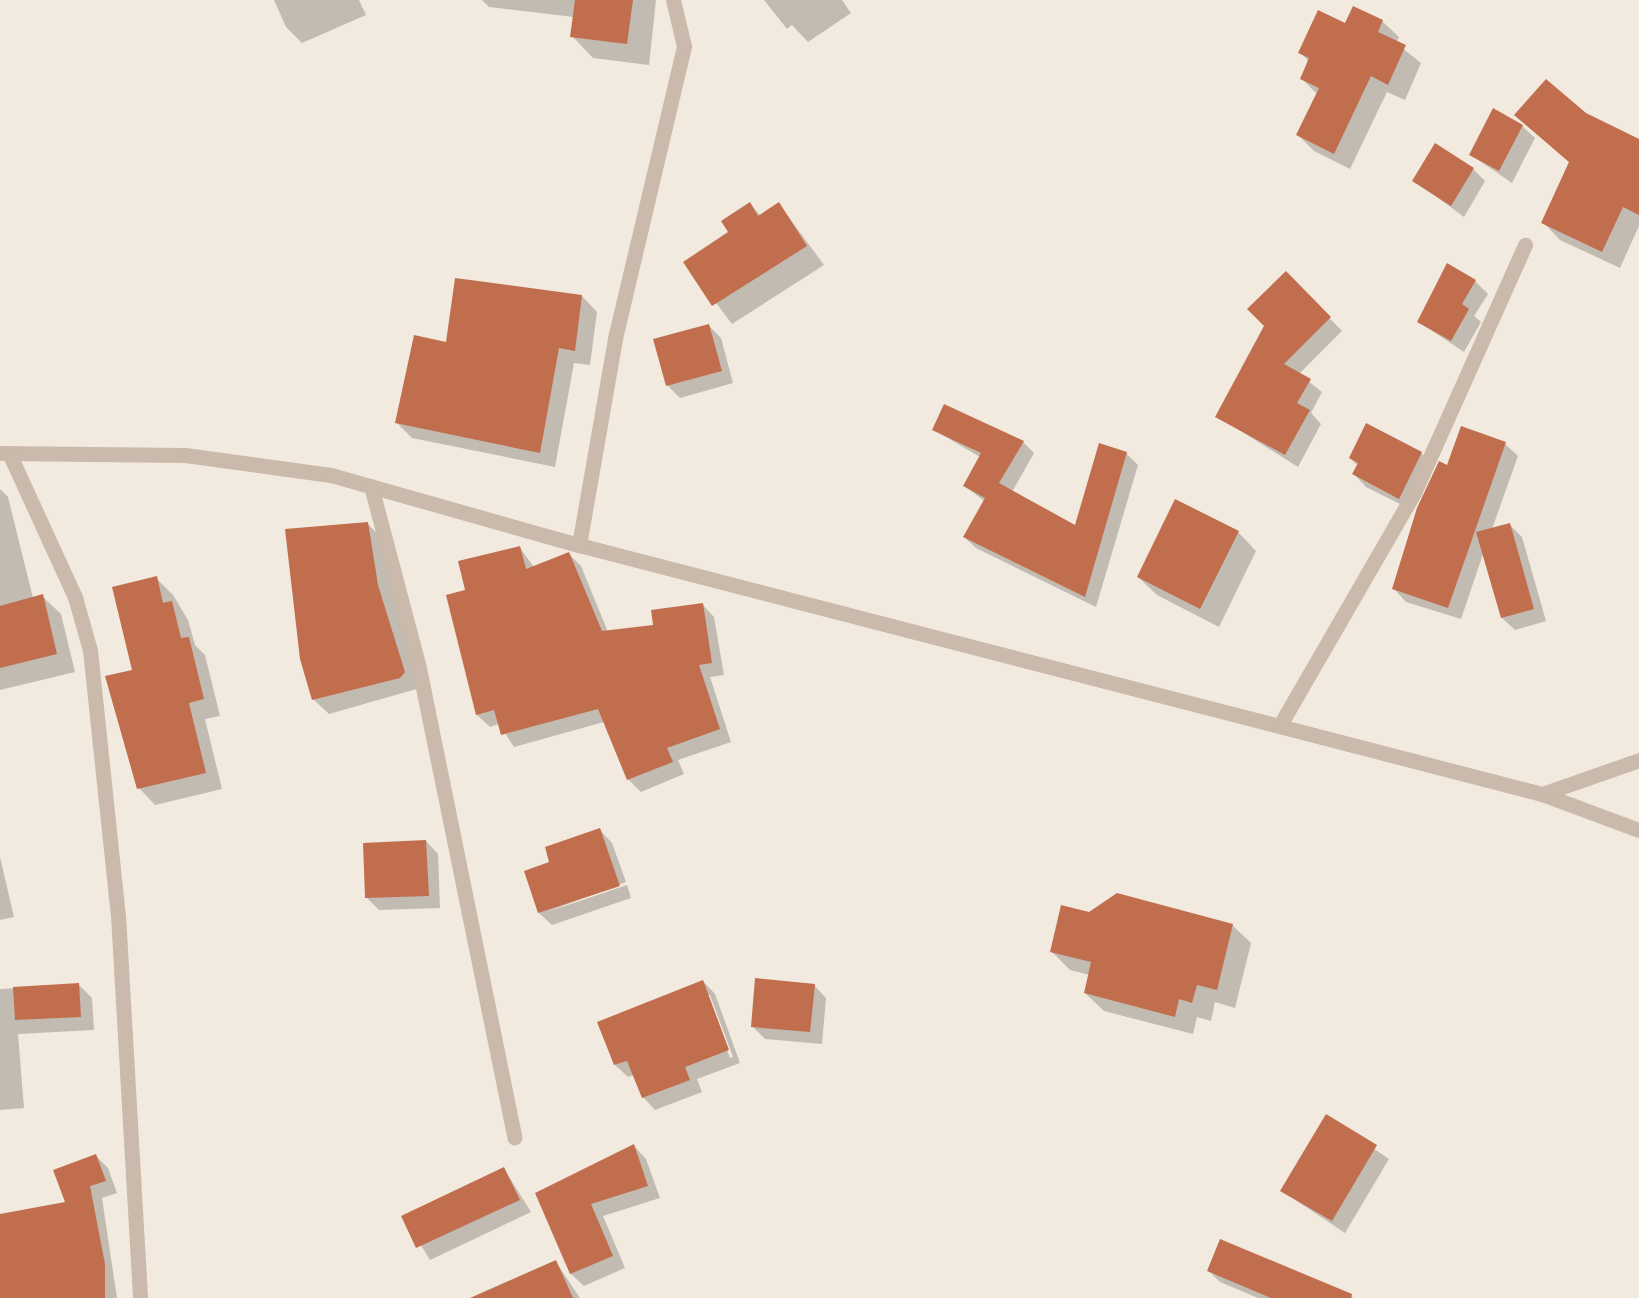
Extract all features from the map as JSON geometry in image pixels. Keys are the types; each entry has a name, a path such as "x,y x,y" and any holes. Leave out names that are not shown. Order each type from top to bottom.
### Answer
{"street":[{"path":"579,545 616,334 684,46 673,0"},
{"path":"1280,725 1414,493 1525,245"},
{"path":"140,1298 118,915 90,650 75,597 4,453 185,455 331,475 579,545 1542,794 1639,830"},
{"path":"371,486 422,680 514,1137"},
{"path":"1542,794 1639,760"}],"building":[{"path":"575,0 633,0 627,44 570,37"},
{"path":"1353,6 1383,20 1378,32 1406,45 1388,85 1371,76 1334,154 1296,135 1319,88 1300,79 1309,58 1298,53 1318,10 1345,23"},
{"path":"1546,79 1586,113 1639,139 1639,215 1623,207 1602,252 1541,223 1569,162 1514,115"},
{"path":"1493,108 1523,125 1499,171 1469,155"},
{"path":"1435,143 1474,168 1451,206 1412,181"},
{"path":"750,202 758,216 779,202 807,246 712,306 683,262 728,232 721,221"},
{"path":"1447,263 1476,280 1462,304 1469,309 1451,341 1417,322"},
{"path":"1286,271 1331,317 1284,364 1311,379 1297,403 1310,410 1285,455 1215,417 1264,326 1247,309"},
{"path":"455,278 582,295 575,351 559,348 540,453 395,423 414,335 446,342"},
{"path":"709,324 722,371 666,386 653,339"},
{"path":"944,404 1024,441 999,483 1075,525 1099,443 1127,452 1085,597 963,537 985,498 963,486 981,453 932,430"},
{"path":"1366,423 1422,452 1399,499 1352,474 1358,463 1349,458"},
{"path":"1461,426 1506,442 1448,608 1392,589 1417,508 1439,461 1447,465"},
{"path":"1175,499 1239,531 1200,609 1137,577"},
{"path":"368,522 378,585 405,672 400,678 312,700 300,659 285,529"},
{"path":"1510,523 1534,609 1501,618 1476,532"},
{"path":"520,546 526,569 569,552 602,631 653,625 651,610 703,603 712,663 699,665 720,729 667,748 673,762 627,780 598,709 501,735 494,710 476,715 446,595 465,590 458,561"},
{"path":"157,576 163,603 172,601 181,638 189,637 204,699 189,703 206,773 137,789 105,676 132,670 112,587"},
{"path":"43,594 57,654 0,668 0,606"},
{"path":"600,828 620,886 538,913 524,871 549,862 545,847"},
{"path":"426,840 429,896 365,898 363,843"},
{"path":"1117,893 1233,924 1217,990 1197,985 1192,1003 1179,999 1175,1017 1084,993 1091,962 1050,952 1061,905 1089,912"},
{"path":"755,978 815,984 810,1032 751,1027"},
{"path":"703,980 729,1050 685,1067 690,1080 642,1098 627,1061 614,1065 597,1022"},
{"path":"79,983 81,1017 15,1020 13,987"},
{"path":"1326,1114 1377,1145 1332,1221 1280,1191"},
{"path":"634,1144 648,1186 591,1204 613,1256 570,1274 535,1193"},
{"path":"96,1154 106,1181 90,1186 105,1264 105,1298 0,1298 0,1214 65,1202 53,1170"},
{"path":"504,1167 520,1200 416,1248 401,1216"},
{"path":"1220,1239 1352,1294 1351,1298 1271,1298 1207,1271"},
{"path":"556,1260 573,1298 470,1298"}]}
